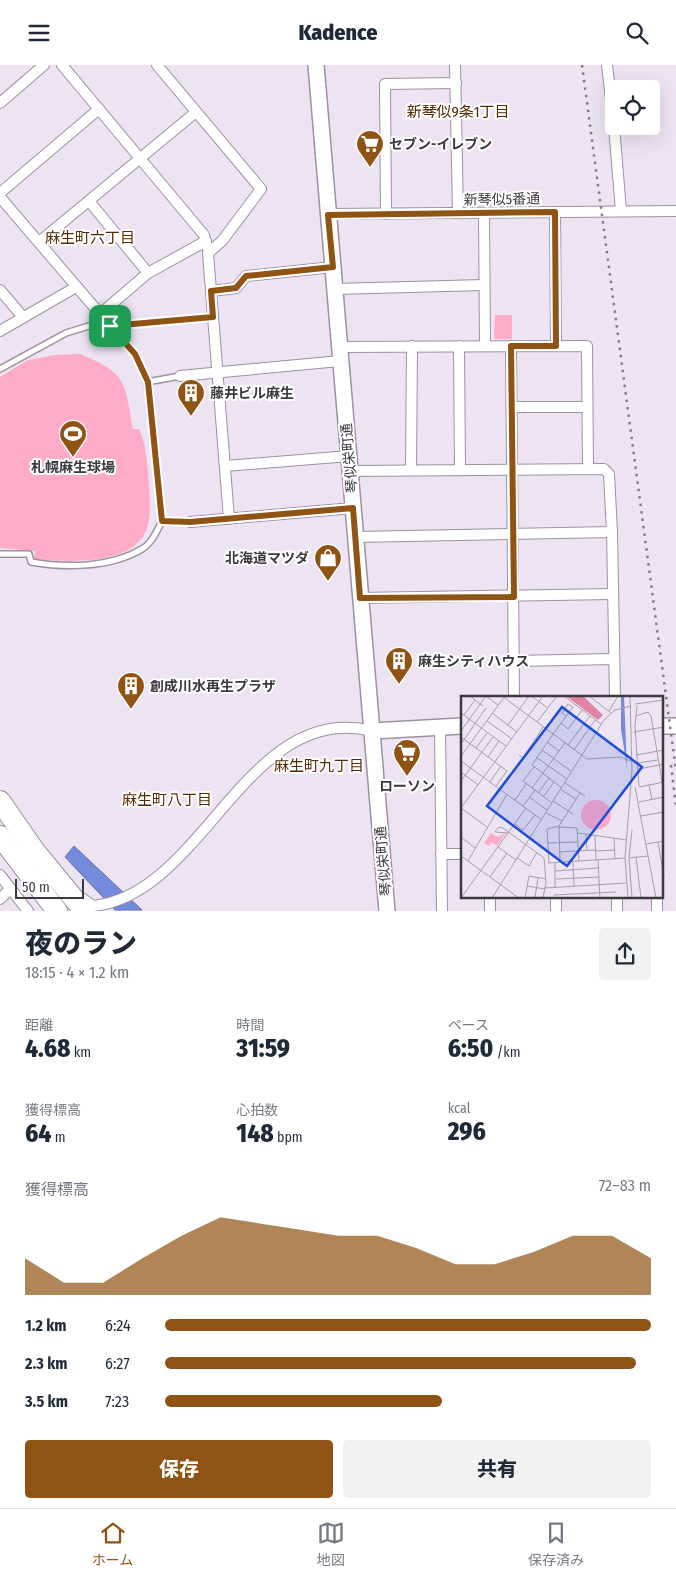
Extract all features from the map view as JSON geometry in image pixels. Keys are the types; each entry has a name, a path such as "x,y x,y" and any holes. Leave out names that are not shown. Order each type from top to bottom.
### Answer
{"highway":[{"path":"0,801 34,850 93,908"},
{"path":"0,836 57,911"}],"main road":[{"name":"琴似栄町通","path":"316,65 387,911"},
{"path":"372,731 461,726"}],"street":[{"path":"0,103 44,65"},
{"path":"62,65 206,241 230,519"},
{"path":"157,65 261,189 222,241 208,253"},
{"path":"455,65 458,213"},
{"path":"607,65 609,80"},
{"path":"386,214 385,85 456,83"},
{"path":"99,109 0,195 100,314 148,273 206,241"},
{"path":"39,243 196,112"},
{"path":"615,135 621,211"},
{"path":"89,201 148,273"},
{"name":"新琴似5番通","path":"328,215 676,211"},
{"path":"555,212 556,346"},
{"path":"484,213 485,346"},
{"path":"211,291 236,288 246,276 333,267"},
{"path":"334,289 484,285"},
{"path":"0,331 76,287"},
{"path":"0,290 23,317"},
{"path":"411,470 412,346"},
{"path":"180,376 412,346 587,346 588,469"},
{"path":"459,346 460,470"},
{"path":"511,346 514,696"},
{"path":"512,407 587,407"},
{"path":"225,465 349,463 411,470 604,469 609,474 612,531 615,696"},
{"path":"190,522 353,508"},
{"path":"355,537 612,531"},
{"path":"360,598 612,594"},
{"path":"514,661 614,659"},
{"path":"440,726 442,911"},
{"path":"93,908 131,895 156,879 265,762 277,753 302,739 328,729 357,727 372,731"},
{"path":"441,854 461,854"},
{"path":"0,875 28,911"},
{"path":"0,899 10,889"},
{"path":"490,898 490,911"},
{"path":"556,898 556,911"},
{"path":"617,898 617,911"},
{"path":"657,898 657,911"}],"lane":[{"path":"0,554 29,554 31,562 45,564 106,564 143,549 153,538 162,521 148,382 135,354 100,314"},
{"path":"0,369 66,333 89,326 110,326 213,317"},
{"path":"148,382 180,376"},
{"path":"162,521 190,522"}],"shaded area":[{"path":"495,315 512,315 512,339 494,339"},
{"name":"札幌麻生球場","path":"80,354 107,367 121,381 125,390 133,429 139,429 142,436 148,466 150,499 148,526 138,542 127,551 112,556 80,561 34,559 35,551 0,548 0,377 28,360 55,355"}],"water":[{"path":"74,846 142,910 115,910 65,857"}],"railway":[{"path":"582,65 676,771"},
{"path":"671,765 676,807"}],"place":[{"name":"セブン-イレブン","path":"370,168"},
{"name":"藤井ビル麻生","path":"191,417"},
{"name":"札幌麻生球場","path":"73,458"},
{"name":"北海道マツダ","path":"328,582"},
{"name":"麻生シティハウス","path":"399,685"},
{"name":"創成川水再生プラザ","path":"131,710"},
{"name":"ローソン","path":"407,777"}],"district":[{"name":"新琴似9条1丁目","path":"458,112"},
{"name":"麻生町六丁目","path":"90,238"},
{"name":"麻生町九丁目","path":"319,766"},
{"name":"麻生町八丁目","path":"167,800"}],"route":[{"path":"555,212 556,346 511,346 514,597 360,598 353,508 190,522 162,521 148,382 135,354 110,326 213,317 211,291 236,288 246,276 333,267 328,215 555,212"}]}
